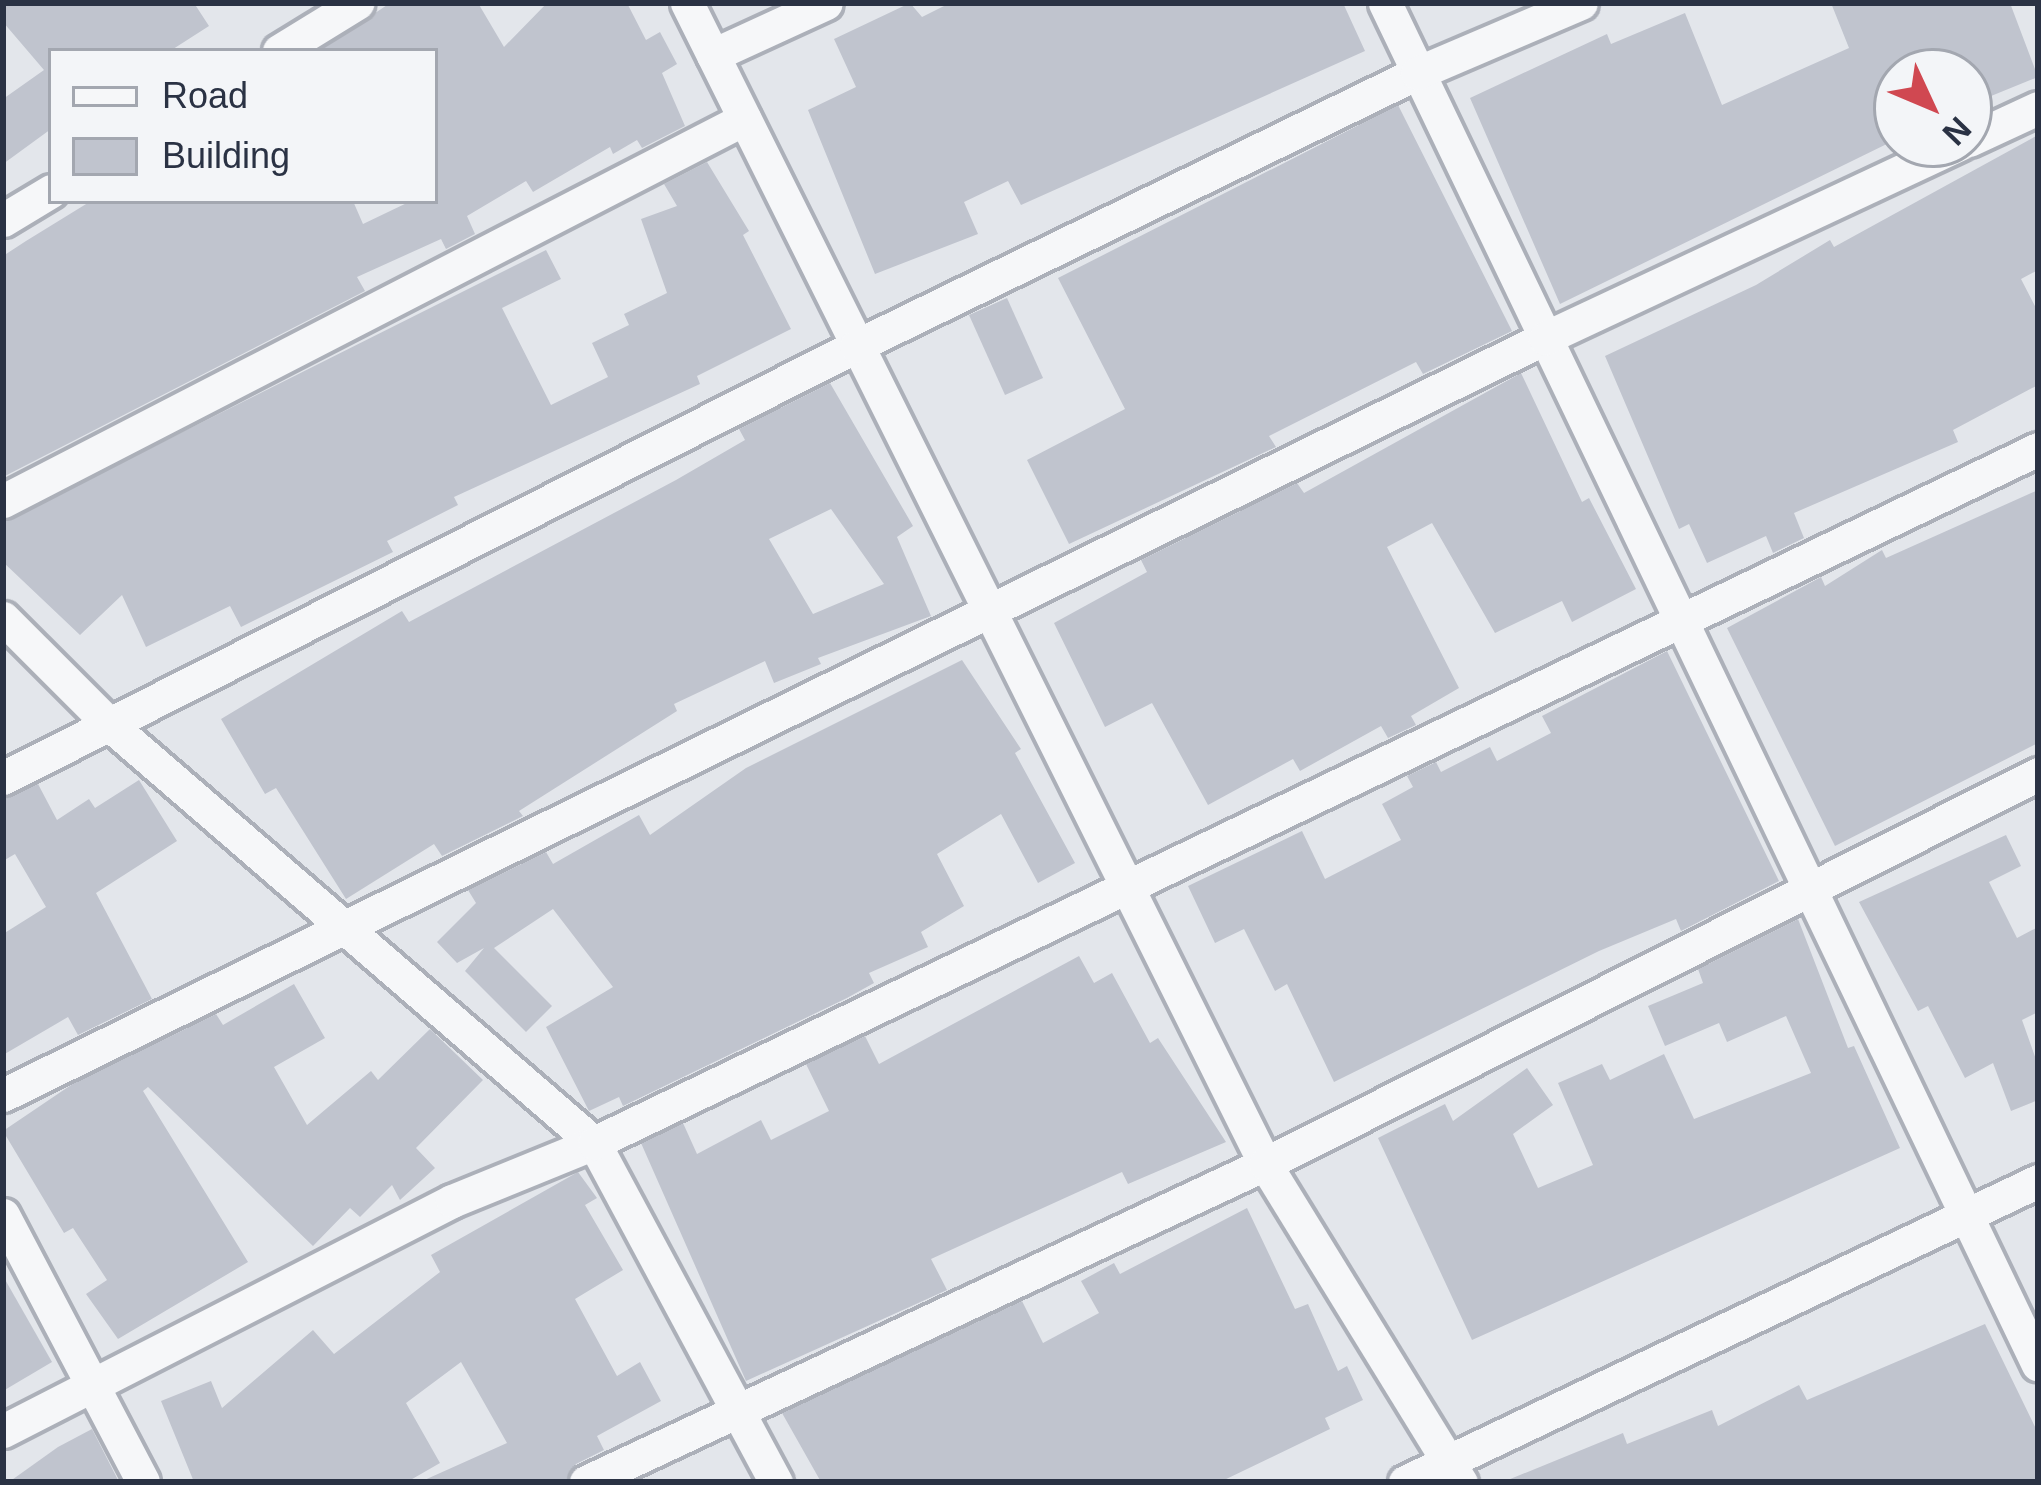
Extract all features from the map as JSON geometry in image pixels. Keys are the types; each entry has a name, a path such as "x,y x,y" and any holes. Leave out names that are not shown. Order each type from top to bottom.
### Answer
{"street":[{"path":"284,48 357,3"},
{"path":"687,3 1132,887 1264,1164 1455,1472"},
{"path":"712,55 826,3"},
{"path":"1385,3 1683,614 2038,1365"},
{"path":"3,778 856,346 1417,73 1582,3"},
{"path":"1993,129 2038,108"},
{"path":"3,501 744,119"},
{"path":"3,1095 349,932 992,607 1545,338 1909,168"},
{"path":"3,220 48,193"},
{"path":"3,1431 89,1382 452,1201 594,1143 1132,887 1683,614 2038,448"},
{"path":"3,618 110,725 594,1143 776,1482"},
{"path":"586,1482 739,1406 1264,1164 2038,774"},
{"path":"1406,1482 1455,1472 2038,1181"},
{"path":"3,1215 143,1482"}],"building":[{"path":"3,3 194,3 209,26 175,48 48,48 48,131 3,164 3,99 44,70 3,22"},
{"path":"390,3 478,3 504,47 547,3 627,3 646,40 660,32 677,64 662,73 685,126 642,148 637,140 613,154 610,147 533,192 526,181 467,216 475,234 446,249 441,239 357,277 365,291 3,477 3,256 26,241 86,204 354,204 363,224 405,204 438,204 438,48 323,48"},
{"path":"910,3 922,17 950,3 1343,3 1365,51 1021,205 1008,181 964,202 978,234 875,274 808,110 856,87 834,39"},
{"path":"1831,3 2010,3 2038,77 1993,95 1993,48 1873,48 1873,151 1560,304 1470,98 1607,34 1611,44 1685,13 1722,105 1849,48"},
{"path":"1398,105 1512,331 1423,374 1416,362 1269,436 1276,447 1069,544 1027,460 1125,409 1058,278"},
{"path":"2038,135 2038,270 2021,279 2038,312 2038,385 1953,430 1958,442 1794,513 1804,538 1773,553 1766,536 1707,563 1689,524 1679,529 1605,356 1756,285 1830,240 1834,247 1978,168 1993,168 1993,160"},
{"path":"707,162 749,231 743,235 791,329 697,376 700,384 454,497 458,505 387,541 393,552 241,627 230,606 146,647 122,595 80,635 3,562 3,522 546,250 561,279 502,308 551,405 608,377 592,343 629,325 624,314 667,293 641,219 677,206 664,184"},
{"path":"1007,298 1043,378 1005,395 969,315"},
{"path":"1521,373 1582,502 1589,498 1636,589 1572,622 1562,601 1495,633 1432,523 1387,547 1459,688 1411,716 1416,725 1388,738 1381,726 1300,771 1293,759 1208,805 1152,703 1105,727 1054,623 1147,572 1141,560 1297,483 1304,493"},
{"path":"830,383 913,526 897,537 931,616 818,658 821,664 774,683 765,661 674,704 677,711 519,811 523,816 442,856 434,844 346,899 276,788 265,794 221,719 402,611 409,622 676,480 745,440 739,429","holes":["831,509 884,584 813,614 769,539"]},
{"path":"2038,490 2038,743 1835,846 1727,628 1821,577 1825,586 1882,550 1886,558"},
{"path":"1667,651 1779,881 1681,931 1676,919 1599,951 1334,1082 1287,984 1275,991 1244,929 1215,943 1188,886 1302,831 1325,879 1401,840 1382,804 1413,787 1407,776 1436,762 1441,772 1490,747 1497,761 1551,733 1542,716"},
{"path":"962,660 1021,749 1015,753 1075,863 1038,883 1001,814 937,854 964,906 921,932 928,947 869,973 874,983 847,998 623,1106 619,1097 589,1111 546,1027 613,987 553,909 494,948 552,1006 526,1032 465,971 484,948 457,963 437,942 476,903 468,890 546,852 553,864 639,815 650,835 746,768"},
{"path":"139,780 177,841 96,893 152,999 78,1035 68,1017 3,1055 3,934 46,907 15,854 3,861 3,799 38,784 57,820 89,799 95,808"},
{"path":"2006,835 2021,866 1989,882 2017,938 2038,927 2038,1012 2022,1020 2038,1065 2038,1100 2011,1111 1993,1063 1965,1078 1928,1006 1918,1011 1859,902"},
{"path":"1798,919 1848,1048 1854,1046 1900,1148 1472,1340 1378,1138 1445,1104 1453,1121 1527,1068 1553,1105 1513,1134 1538,1188 1593,1165 1558,1083 1602,1064 1610,1080 1664,1054 1694,1119 1811,1073 1786,1016 1727,1042 1719,1023 1665,1046 1648,1006 1703,983 1698,969"},
{"path":"1079,956 1094,983 1112,973 1150,1043 1158,1038 1226,1142 1128,1184 1122,1172 931,1259 947,1290 746,1381 641,1143 683,1123 697,1154 761,1120 771,1140 829,1111 806,1064 865,1036 879,1064"},
{"path":"294,984 325,1038 274,1067 307,1125 371,1071 378,1080 430,1029 483,1080 416,1148 435,1168 400,1200 392,1185 360,1217 350,1208 313,1246 148,1087 143,1091 248,1262 118,1339 86,1294 107,1280 73,1228 64,1233 3,1131 74,1083 216,1014 223,1025"},
{"path":"578,1172 597,1198 585,1205 623,1270 575,1299 617,1376 640,1362 661,1401 597,1436 604,1450 576,1464 565,1482 420,1482 507,1443 461,1362 406,1403 440,1463 407,1482 194,1482 161,1401 211,1381 222,1408 313,1330 334,1354 440,1272 431,1255"},
{"path":"1247,1208 1295,1309 1308,1304 1338,1371 1347,1366 1363,1400 1325,1418 1330,1429 1220,1482 821,1482 782,1413 1022,1301 1043,1343 1099,1313 1081,1281 1114,1263 1120,1274"},
{"path":"3,1276 52,1362 3,1391"},
{"path":"1985,1324 2038,1433 2038,1482 1503,1482 1623,1433 1627,1444 1712,1410 1718,1426 1799,1385 1807,1400"},
{"path":"92,1429 119,1482 9,1482 58,1447"}]}
